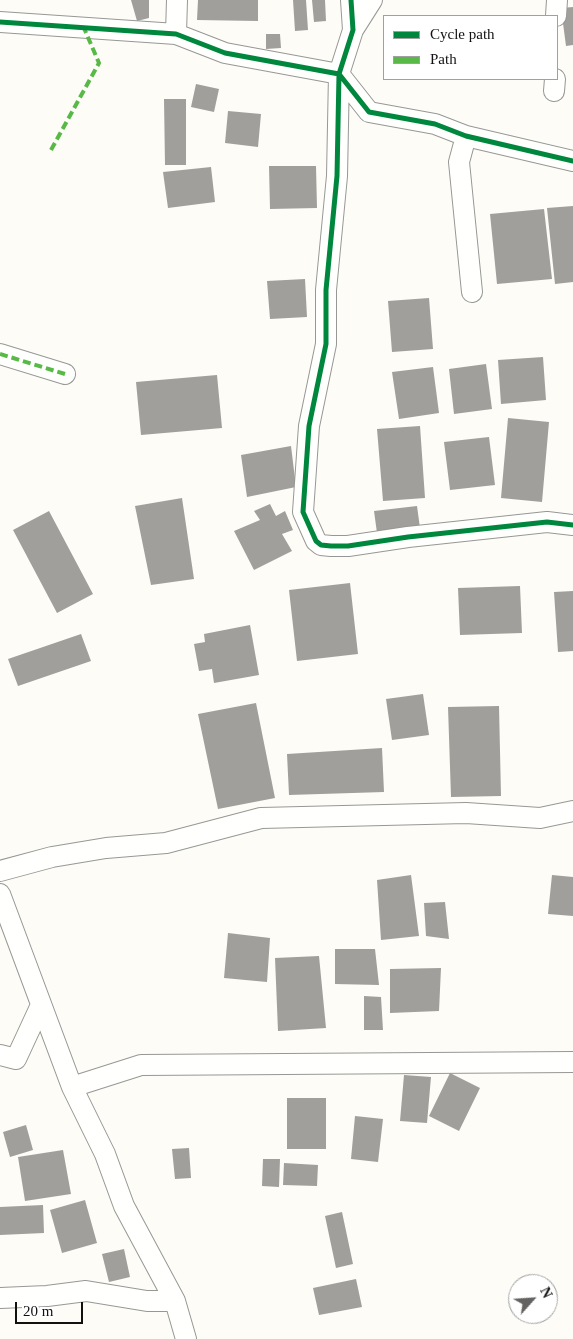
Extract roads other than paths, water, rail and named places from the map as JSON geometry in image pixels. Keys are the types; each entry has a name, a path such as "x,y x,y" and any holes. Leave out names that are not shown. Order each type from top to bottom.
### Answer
{"street":[{"path":"176,34 177,0"},
{"path":"351,0 352,30"},
{"path":"372,0 352,30 339,74 337,176 326,290 326,344 309,426 303,512 316,541 321,545 348,546 408,537 547,522 573,525"},
{"path":"556,15 557,0"},
{"path":"0,22 176,34 225,53 339,74 369,112 435,124 466,136 573,161"},
{"path":"466,136 459,162 472,292"},
{"path":"0,354 64,374"},
{"path":"0,871 52,856 106,848 166,843 260,818 466,813 540,818 573,811"},
{"path":"0,894 72,1087 105,1154 124,1206 175,1300 186,1339"},
{"path":"0,1055 16,1059 41,1005"},
{"path":"72,1087 141,1065 573,1062"},
{"path":"0,1298 47,1296 86,1291 146,1301 175,1300"}]}
